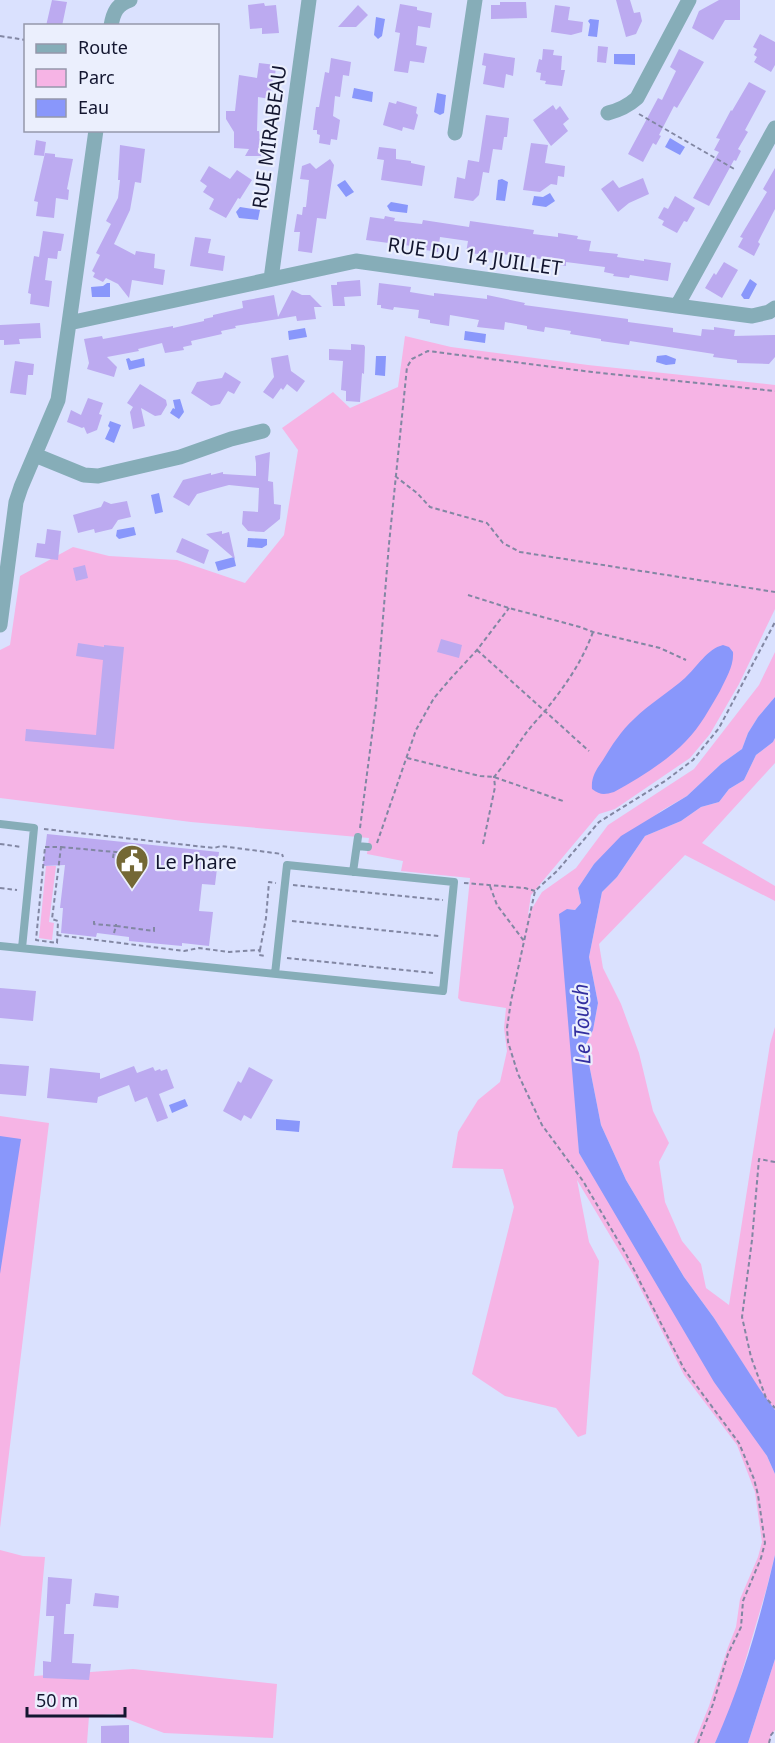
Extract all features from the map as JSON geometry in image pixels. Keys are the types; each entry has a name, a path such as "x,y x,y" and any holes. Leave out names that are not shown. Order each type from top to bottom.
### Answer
{"street":[{"path":"111,24 116,9 121,3 130,0"},
{"name":"RUE MIRABEAU","path":"271,279 309,0"},
{"path":"455,133 475,0"},
{"path":"608,113 626,107 638,98 690,0"},
{"path":"677,306 775,128"},
{"path":"0,623 16,502 58,400 96,132"},
{"name":"RUE DU 14 JUILLET","path":"69,323 348,262 365,262 752,316 775,309"},
{"path":"35,455 92,476 180,458 231,439 263,431"}],"lane":[{"path":"0,824 34,828 22,948"},
{"path":"353,872 358,841 368,847"},
{"path":"0,946 22,948 275,974 443,991 454,882 286,865 275,974"}],"path":[{"path":"0,36 24,40"},
{"path":"626,107 748,177"},
{"path":"358,841 376,704 395,476 407,367 412,359 428,351 592,372 775,391"},
{"path":"395,476 417,493 430,507 487,523 503,543 520,552 775,592"},
{"path":"468,595 592,632 660,648 686,660"},
{"path":"368,847 376,844 416,730 434,698 477,650 509,608"},
{"path":"698,1743 728,1654 741,1628 743,1601 765,1543 754,1479 739,1443 684,1369 626,1254 583,1181 542,1125 518,1074 508,1042 507,1028 535,891 557,871 599,822 665,781 693,760 719,728 775,622"},
{"path":"483,844 495,787 494,777 507,762 524,735 575,672 586,651 592,632"},
{"path":"477,650 589,751"},
{"path":"406,757 480,776 494,777 562,801"},
{"path":"34,828 282,854 286,865"},
{"path":"61,847 52,919 58,921 57,943 36,940 45,847 61,847 114,851 147,855"},
{"path":"113,858 114,851"},
{"path":"134,860 135,854"},
{"path":"444,974 259,955 266,918 269,882 452,901"},
{"path":"470,884 525,888 535,891"},
{"path":"490,886 497,905 524,941"},
{"path":"0,888 28,892"},
{"path":"266,918 448,937"},
{"path":"94,921 94,924 154,931 154,927"},
{"path":"114,933 116,925"},
{"path":"57,935 184,951 200,948 229,952 260,950"},
{"path":"775,1162 759,1160 742,1317 751,1357 766,1398 775,1408"},
{"path":"770,1743 771,1735 775,1730"}],"green space":[{"path":"405,336 451,347 588,365 775,385 775,609 739,684 710,734 690,758 615,809 599,814 531,895 528,915 542,892 576,868 608,825 694,769 759,685 775,652 775,697 758,717 742,749 721,764 687,796 661,811 594,864 578,888 581,903 575,910 567,909 579,1153 767,1456 775,1474 775,1555 732,1706 715,1743 694,1743 736,1627 740,1599 762,1542 755,1492 737,1445 684,1375 633,1274 577,1180 589,1242 599,1261 586,1434 578,1437 556,1408 505,1396 472,1374 514,1207 503,1169 452,1168 458,1132 478,1100 500,1082 507,1051 504,1028 506,1008 461,1001 458,998 470,878 401,871 403,861 367,854 369,838 191,822 0,798 0,650 10,645 20,576 73,547 109,556 177,560 245,583 284,535 298,450 282,428 333,392 350,408 398,387"},
{"path":"775,738 775,763 702,843 775,886 775,901 685,855 599,944 603,968 621,1004 639,1053 653,1111 669,1143 659,1162 665,1202 682,1241 701,1264 706,1288 729,1305 770,1044 775,1027 775,1410 684,1277 626,1180 601,1125 589,1064 584,1056 586,1044 593,1030 598,1003 589,957 602,892 617,877 645,836 681,821 701,807 719,802 729,789 744,780 756,755"},
{"path":"46,866 56,866 49,922 54,923 52,940 39,938"},
{"path":"0,1116 49,1123 0,1528"},
{"path":"0,1550 23,1556 45,1557 34,1676 133,1669 277,1684 273,1738 164,1733 114,1714 89,1716 87,1743 0,1743"},
{"path":"775,1659 775,1730 769,1743 748,1743"}],"water":[{"path":"376,17 385,19 382,36 378,39 374,35"},
{"path":"590,19 599,20 597,37 588,36"},
{"path":"614,54 635,54 635,65 614,64"},
{"path":"354,88 373,92 372,102 352,98"},
{"path":"437,93 446,95 444,113 440,115 434,112"},
{"path":"670,138 685,147 680,155 665,147"},
{"path":"345,180 354,192 346,197 337,185"},
{"path":"498,180 508,182 505,201 496,200"},
{"path":"550,193 555,201 546,207 532,205 534,196 543,197"},
{"path":"391,202 408,205 407,213 390,211 387,206"},
{"path":"240,207 260,210 258,220 239,218 236,212"},
{"path":"750,279 757,284 749,299 744,299 741,295"},
{"path":"110,283 110,297 92,297 91,287 103,286"},
{"path":"305,328 307,337 289,340 288,331"},
{"path":"465,331 486,334 485,343 464,340"},
{"path":"666,355 676,359 675,364 666,365 656,362 657,356"},
{"path":"376,356 386,356 385,376 375,375"},
{"path":"129,358 131,361 144,358 145,366 129,370 126,359"},
{"path":"180,399 184,412 179,419 170,413 173,408 175,409 173,400"},
{"path":"110,421 121,425 114,443 105,439 110,428 108,426"},
{"path":"159,493 163,512 155,514 151,495"},
{"path":"134,527 136,535 119,539 116,536 117,530"},
{"path":"248,538 267,539 267,545 262,548 247,547"},
{"path":"234,557 236,566 218,571 215,562"},
{"path":"723,645 729,647 733,652 731,667 720,691 691,736 661,763 614,792 602,794 592,789 596,770 625,728 646,708 685,678 707,654"},
{"name":"Le Touch","path":"775,697 775,738 756,755 744,780 729,789 719,802 701,807 681,821 645,836 617,877 602,892 589,957 598,1003 593,1030 586,1044 584,1056 589,1064 601,1125 626,1180 684,1277 775,1410 775,1474 767,1456 714,1382 579,1153 559,914 567,909 575,910 581,903 578,888 594,864 621,836 687,796 721,764 742,749 758,717"},
{"path":"185,1099 188,1106 172,1113 169,1105"},
{"path":"276,1119 300,1121 299,1132 276,1130"},
{"path":"0,1136 21,1139 0,1274"},
{"path":"775,1555 775,1659 748,1743 715,1743 750,1650"}],"building":[{"path":"52,0 67,2 62,24 46,24"},
{"path":"616,0 630,0 634,13 640,12 642,21 636,34 626,37"},
{"path":"719,0 740,0 740,20 725,20 713,40 692,28 699,11"},
{"path":"500,2 526,2 527,18 491,19 491,5 500,5"},
{"path":"264,3 265,6 276,5 279,33 262,34 262,28 250,29 248,5"},
{"path":"400,4 432,13 430,28 418,26 416,45 427,47 424,63 410,61 408,73 394,71 400,33 395,32"},
{"path":"358,5 368,15 356,27 338,27"},
{"path":"555,5 570,7 568,20 583,22 582,32 571,35 551,32"},
{"path":"760,34 775,42 775,65 771,72 754,62 757,49 753,47"},
{"path":"598,46 608,47 606,63 597,62"},
{"path":"543,49 554,50 553,55 562,56 561,70 565,70 562,86 545,84 546,81 540,80 541,73 536,72 539,59 542,60"},
{"path":"679,49 704,62 677,108 674,106 659,135 661,136 656,145 653,143 643,162 628,154 658,98 662,100 676,71 670,67"},
{"path":"484,53 515,58 513,76 506,74 504,88 483,84 486,66 482,65"},
{"path":"331,58 351,62 349,76 343,75 340,97 335,96 333,116 340,120 337,140 331,139 330,145 319,143 320,135 317,134 317,130 313,130 316,107 319,107 325,72 329,73"},
{"path":"259,63 276,65 275,77 273,77 270,99 258,97 257,131 259,131 261,156 245,156 249,149 234,148 234,132 226,119 226,111 235,111 239,75 257,78"},
{"path":"749,82 766,91 745,130 748,132 738,149 741,151 709,206 693,198 719,152 714,150 720,139 716,138"},
{"path":"397,101 417,107 418,115 414,130 403,127 402,131 383,125 389,102 396,104"},
{"path":"553,105 556,110 560,106 569,119 563,124 568,131 551,146 533,120"},
{"path":"486,115 509,118 507,137 504,137 502,150 493,149 489,173 483,172 479,195 473,201 454,198 457,177 465,179 468,160 479,162"},
{"path":"36,140 46,142 44,156 34,155"},
{"path":"531,143 548,145 545,163 565,166 564,177 558,176 557,185 551,184 540,192 523,190"},
{"path":"120,145 145,149 141,183 135,182 130,210 114,244 135,255 136,251 155,254 154,268 165,270 163,285 132,280 129,298 118,284 106,278 103,282 93,277 95,273 92,271 100,255 96,253 111,224 106,221 118,198"},
{"path":"379,147 396,149 396,159 425,166 422,186 381,180 384,160 377,159"},
{"path":"45,153 55,154 55,157 73,159 67,189 69,190 68,200 56,198 54,218 36,216 38,202 34,201"},
{"path":"330,159 334,165 326,219 317,218 312,253 298,251 300,232 294,232 297,214 302,215 303,207 306,207 309,180 300,179 302,166 310,163 316,169"},
{"path":"209,166 230,179 237,170 252,180 226,218 209,209 214,199 203,192 207,186 200,181"},
{"path":"775,168 775,209 758,242 760,244 754,256 738,247 743,238 740,237 767,192 763,189"},
{"path":"643,178 649,194 629,203 618,212 601,189 613,180 619,188"},
{"path":"675,196 695,208 677,233 662,225 664,221 658,218 664,207 668,209"},
{"path":"385,216 395,218 394,221 422,224 423,220 469,227 470,221 534,230 533,234 558,237 558,233 578,236 577,239 591,241 589,251 618,254 617,257 644,261 644,259 671,263 668,281 630,275 629,278 613,276 614,274 604,272 605,267 566,262 566,266 554,264 555,261 526,257 524,260 510,258 511,255 479,251 479,254 466,253 468,241 440,237 438,252 419,249 419,247 366,240 370,217 384,219"},
{"path":"43,231 64,234 57,259 48,258 45,280 52,281 49,307 30,304 31,294 28,293 34,256 39,257"},
{"path":"195,237 211,239 208,253 225,256 223,271 190,266"},
{"path":"724,262 738,270 722,298 705,288"},
{"path":"360,280 361,296 344,297 345,306 333,306 331,285 337,285 337,282"},
{"path":"379,283 411,287 410,292 434,296 434,293 487,299 487,295 525,303 524,305 628,319 628,322 673,328 673,332 701,336 702,329 714,330 714,327 735,330 734,336 775,335 775,357 769,364 737,363 737,360 713,357 714,354 630,341 629,345 601,341 601,339 570,334 571,331 545,327 544,332 505,322 504,330 477,327 479,320 450,315 449,326 430,323 430,320 418,318 419,310 394,307 393,310 377,305"},
{"path":"292,290 302,295 310,295 322,307 314,307 316,319 297,321 296,316 235,326 236,328 221,331 222,334 191,341 192,345 183,347 184,350 165,353 162,343 138,349 139,351 107,357 117,367 114,377 87,369 89,363 84,339 102,336 103,339 204,321 213,315 243,308 242,301 274,295 278,317"},
{"path":"40,323 41,338 19,339 20,344 4,345 4,340 0,340 0,325"},
{"path":"351,344 365,347 360,402 346,401 346,391 341,390 343,361 329,360 329,349 351,350"},
{"path":"288,355 291,371 305,381 297,392 287,384 273,399 263,392 274,377 271,358"},
{"path":"15,361 34,364 33,375 28,375 26,395 10,393"},
{"path":"225,372 241,382 234,394 228,391 220,404 211,406 191,393 197,382 222,378"},
{"path":"140,384 166,400 167,405 161,415 155,416 141,408 145,426 133,429 130,412 133,407 127,403"},
{"path":"88,398 103,403 97,430 87,434 84,427 67,422 71,410 81,415"},
{"path":"270,452 268,481 273,482 274,504 281,505 280,519 264,532 248,531 242,524 243,511 258,512 259,488 229,485 197,494 189,506 173,497 183,480 223,472 223,474 256,476 255,456"},
{"path":"104,501 111,504 127,501 131,517 118,520 112,529 95,533 94,529 78,533 73,515 101,507"},
{"path":"47,529 61,531 58,560 35,557 37,543 45,544"},
{"path":"222,531 222,534 229,532 235,559 206,534"},
{"path":"182,538 209,550 204,564 176,552"},
{"path":"85,565 88,578 76,581 73,568"},
{"path":"441,639 462,645 459,658 437,652"},
{"path":"78,643 124,647 114,749 25,741 26,729 96,735 103,660 76,656"},
{"name":"Le Phare","path":"47,834 219,852 215,885 202,884 199,911 213,912 209,946 129,941 129,937 97,933 96,937 61,933 63,908 60,908 65,865 43,866"},
{"path":"0,988 36,991 33,1021 0,1018"},
{"path":"0,1064 29,1066 26,1096 0,1094"},
{"path":"134,1066 137,1073 153,1067 155,1071 167,1069 174,1088 159,1094 168,1118 157,1122 147,1097 135,1102 129,1085 98,1097 97,1103 47,1098 50,1068 100,1073 100,1079"},
{"path":"249,1067 273,1080 251,1119 244,1115 241,1121 223,1111 238,1081 241,1083"},
{"path":"48,1577 72,1579 70,1604 66,1604 64,1634 74,1634 72,1663 91,1664 89,1680 43,1678 43,1661 51,1662 54,1616 46,1616"},
{"path":"95,1593 119,1596 118,1608 93,1606"},
{"path":"129,1725 129,1743 101,1743 101,1726"}],"place":[{"name":"Le Phare","path":"132,890"}]}
